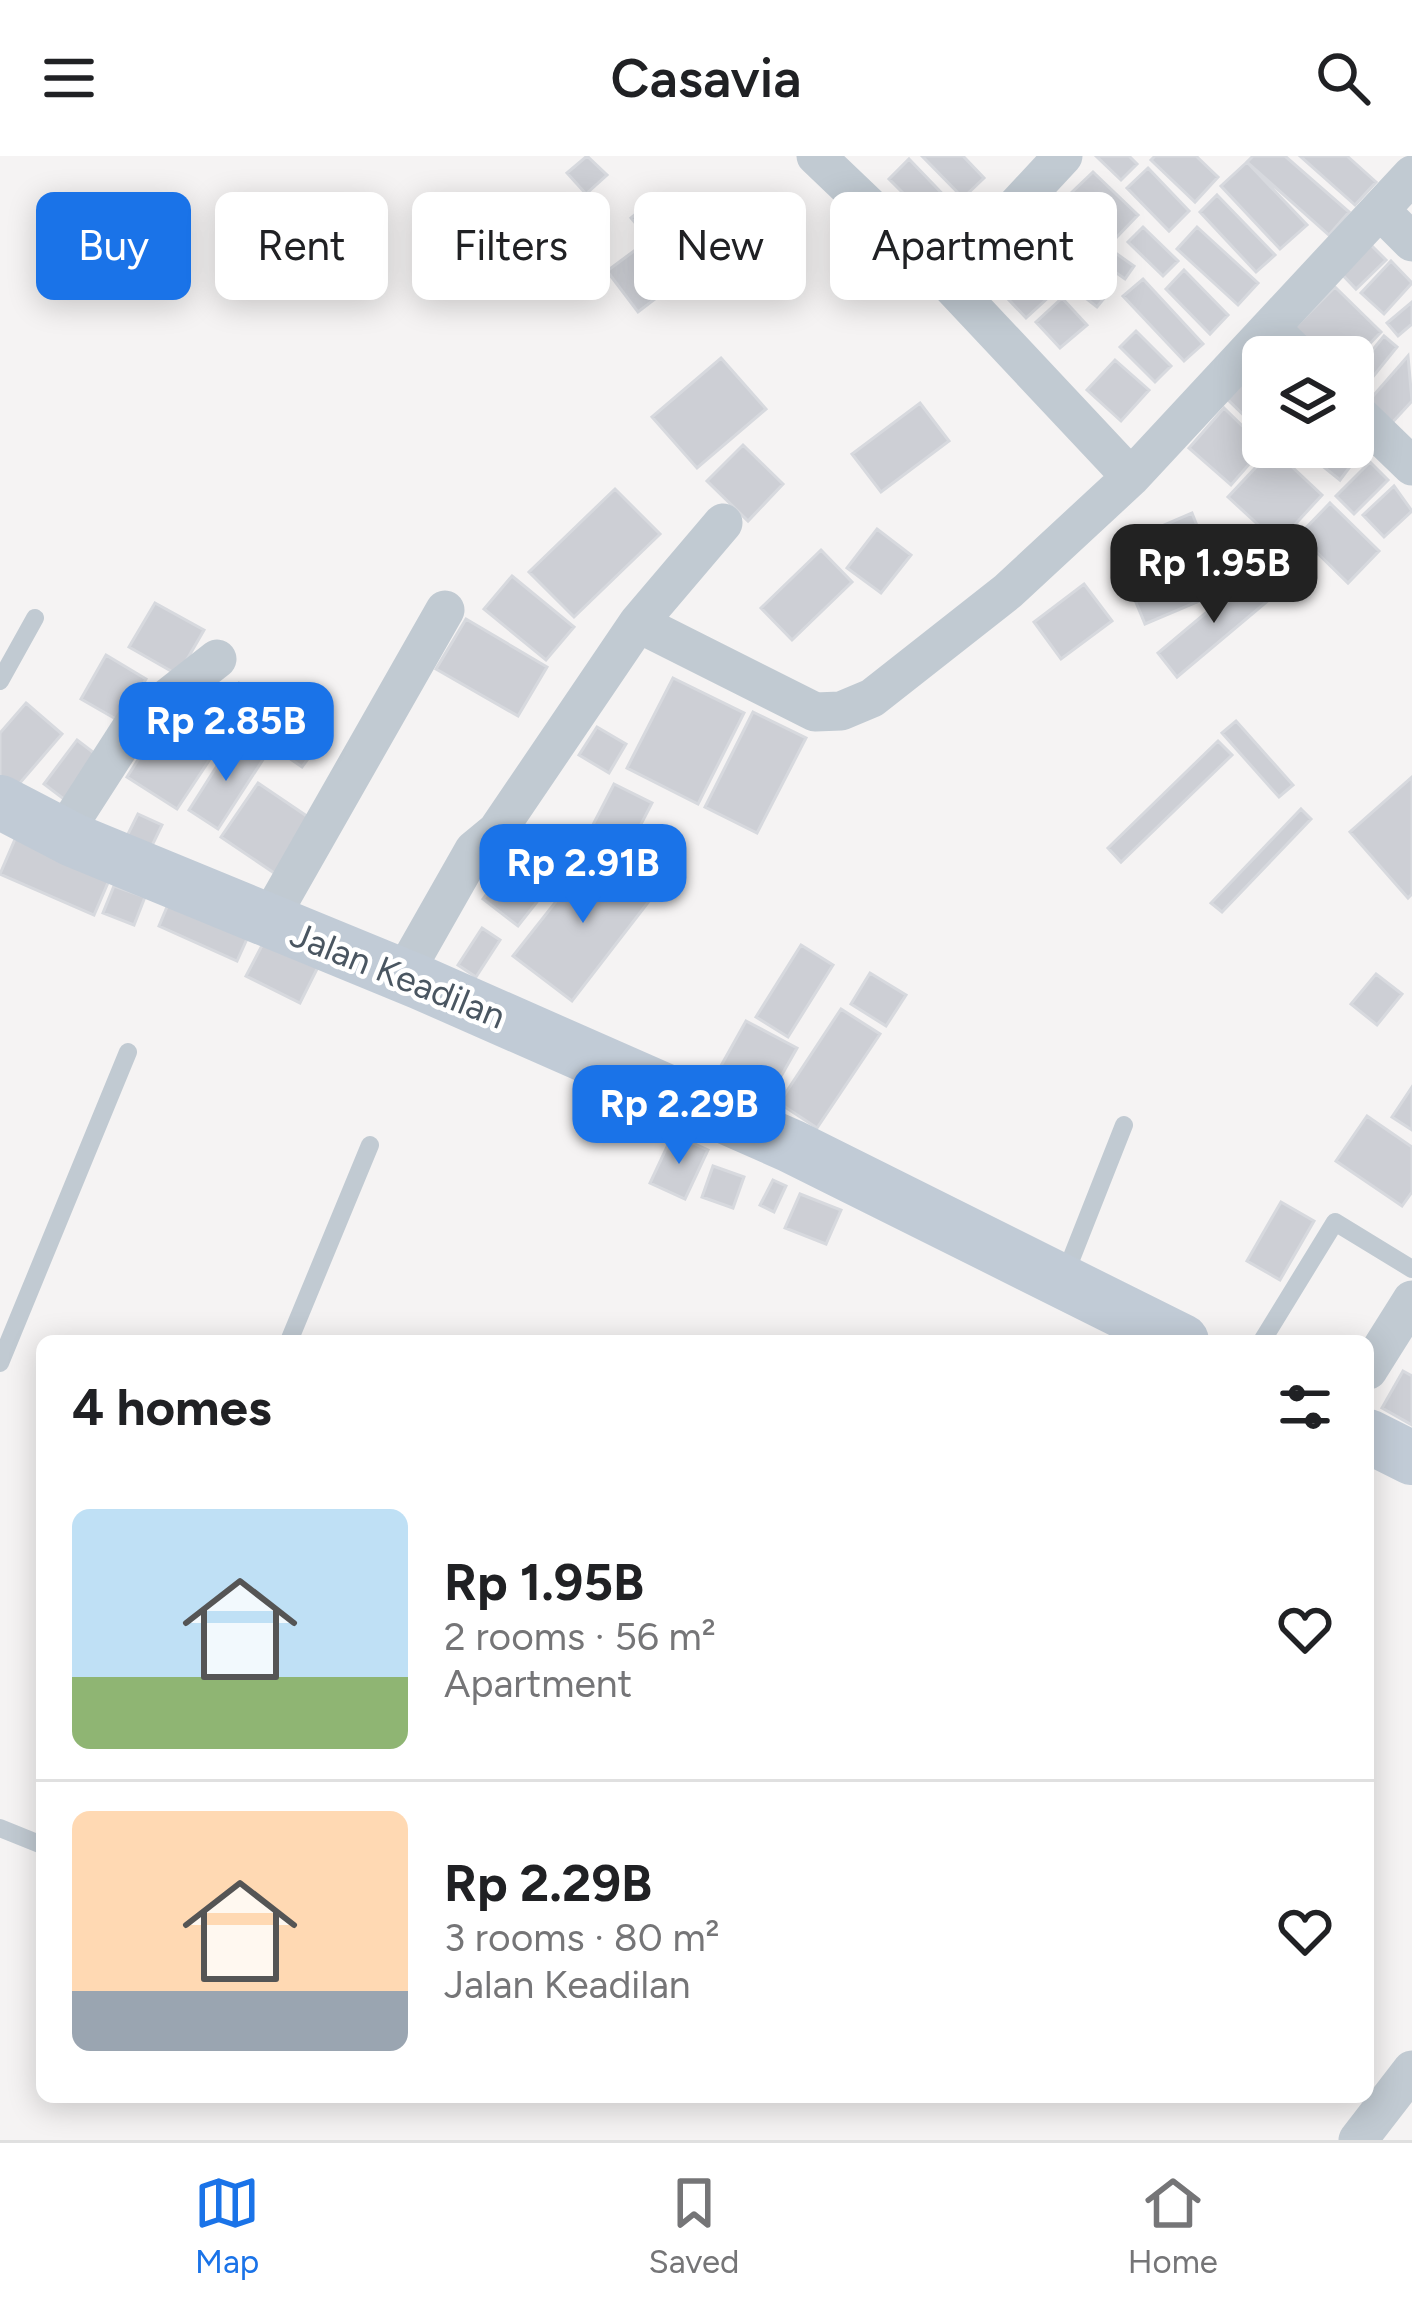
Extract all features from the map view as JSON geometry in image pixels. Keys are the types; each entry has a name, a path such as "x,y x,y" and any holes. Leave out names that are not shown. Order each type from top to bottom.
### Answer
{"main road":[{"name":"Jalan Keadilan","path":"0,802 63,834 412,979 790,1146 936,1223 1171,1335"},
{"path":"1374,1439 1412,1458"}],"street":[{"path":"817,156 854,192"},
{"path":"1030,192 1063,156"},
{"path":"638,623 815,712 841,711 907,676 1131,477 1412,175"},
{"path":"1380,210 1412,242"},
{"path":"965,300 1131,477"},
{"path":"1270,328 1278,336"},
{"path":"1374,429 1412,466"},
{"path":"412,979 474,850 497,831 638,623 723,523"},
{"path":"268,921 445,610"},
{"path":"63,834 134,725 217,659"},
{"path":"1374,1360 1412,1300"},
{"path":"1358,2140 1412,2070"}],"lane":[{"path":"0,681 35,618"},
{"path":"0,1363 128,1052"},
{"path":"1063,1280 1124,1125"},
{"path":"291,1335 370,1145"},
{"path":"1266,1335 1335,1222 1412,1269"},
{"path":"0,1828 36,1843"}],"building":[{"path":"587,156 607,175 584,192 567,173"},
{"path":"922,156 963,156 984,178 969,192 957,192"},
{"path":"1096,156 1129,156 1137,164 1121,180"},
{"path":"1155,156 1196,156 1218,177 1195,202 1151,160"},
{"path":"1253,156 1285,156 1349,212 1329,235 1247,162"},
{"path":"1300,156 1347,156 1376,182 1355,205"},
{"path":"909,159 941,192 902,192 889,179"},
{"path":"1247,162 1307,225 1280,249 1221,186"},
{"path":"1148,168 1189,211 1169,231 1127,188"},
{"path":"1093,172 1114,192 1072,192"},
{"path":"1117,195 1138,215 1117,237"},
{"path":"1217,195 1275,255 1256,272 1200,212"},
{"path":"1143,227 1178,261 1163,276 1128,242"},
{"path":"1197,227 1258,283 1238,305 1177,249"},
{"path":"1367,241 1386,260 1356,289 1337,269"},
{"path":"634,251 634,300 654,300 638,312 610,269"},
{"path":"1117,254 1134,266 1125,279 1117,273"},
{"path":"1391,261 1412,283 1384,314 1361,293"},
{"path":"1184,270 1228,315 1210,334 1166,289"},
{"path":"1143,279 1203,344 1184,361 1123,296"},
{"path":"1335,287 1381,332 1374,339 1286,336"},
{"path":"1009,300 1046,300 1026,318"},
{"path":"1064,300 1087,325 1060,348 1036,322"},
{"path":"1412,302 1412,324 1398,336 1387,323"},
{"path":"1136,331 1171,366 1155,382 1120,347"},
{"path":"1384,336 1397,347 1374,375 1374,348"},
{"path":"1408,356 1412,401 1390,425 1374,411 1374,395"},
{"path":"721,358 766,409 697,468 652,417"},
{"path":"1115,360 1149,390 1121,421 1087,390"},
{"path":"1242,380 1242,414 1225,397"},
{"path":"920,403 949,441 881,492 852,454"},
{"path":"1224,408 1242,426 1242,468 1246,468 1231,485 1189,448"},
{"path":"743,445 783,484 748,521 707,481"},
{"path":"1374,466 1388,480 1354,514 1336,496 1364,468"},
{"path":"1255,468 1293,468 1322,495 1278,543 1228,497"},
{"path":"1325,468 1349,468 1340,480"},
{"path":"1394,486 1412,511 1384,537 1363,515"},
{"path":"615,489 660,534 574,617 529,572"},
{"path":"1330,503 1379,551 1348,583 1299,535"},
{"path":"1192,513 1223,591 1145,624 1113,547"},
{"path":"877,529 911,555 881,593 847,568"},
{"path":"821,550 852,582 792,640 761,608"},
{"path":"1251,575 1270,599 1177,677 1158,653"},
{"path":"512,576 574,627 546,660 484,609"},
{"path":"1084,584 1112,621 1061,659 1034,622"},
{"path":"155,603 204,630 178,675 129,647"},
{"path":"466,619 547,667 518,716 436,669"},
{"path":"106,655 146,679 121,722 81,699"},
{"path":"673,678 744,713 698,804 627,768"},
{"path":"239,683 292,716 269,752 217,720"},
{"path":"175,702 226,735 177,809 127,777"},
{"path":"26,703 62,734 7,798 0,792 0,733"},
{"path":"753,712 806,738 757,833 705,807"},
{"path":"1236,721 1293,785 1279,797 1222,733"},
{"path":"597,727 626,744 609,773 579,755"},
{"path":"294,728 318,745 302,767 279,751"},
{"path":"234,739 264,758 218,829 189,810"},
{"path":"77,740 102,759 69,803 44,784"},
{"path":"1218,741 1232,755 1121,862 1108,848"},
{"path":"1412,777 1412,894 1408,898 1350,832"},
{"path":"258,783 317,823 280,877 221,837"},
{"path":"614,784 652,803 621,863 583,844"},
{"path":"1301,809 1311,819 1222,912 1211,903"},
{"path":"138,814 162,825 147,856 123,844"},
{"path":"19,830 113,871 94,915 0,874"},
{"path":"595,852 653,896 572,1001 513,956"},
{"path":"504,871 540,898 518,926 483,899"},
{"path":"114,886 145,897 134,925 103,913"},
{"path":"172,895 251,930 237,961 159,926"},
{"path":"482,928 500,940 476,977 458,965"},
{"path":"266,938 319,965 300,1003 246,976"},
{"path":"801,945 833,965 788,1037 756,1017"},
{"path":"870,973 906,995 886,1026 851,1004"},
{"path":"1376,974 1402,994 1377,1025 1351,1004"},
{"path":"841,1009 880,1034 817,1128 779,1103"},
{"path":"746,1021 797,1048 767,1101 717,1073"},
{"path":"1412,1087 1412,1130 1392,1117"},
{"path":"1367,1116 1412,1147 1412,1192 1402,1206 1336,1161"},
{"path":"673,1134 708,1150 685,1199 650,1183"},
{"path":"713,1166 744,1177 733,1208 702,1197"},
{"path":"773,1180 786,1186 774,1212 760,1205"},
{"path":"800,1194 841,1210 826,1244 785,1228"},
{"path":"1281,1202 1314,1221 1280,1280 1247,1261"},
{"path":"1403,1371 1412,1376 1412,1425 1382,1408"}]}
